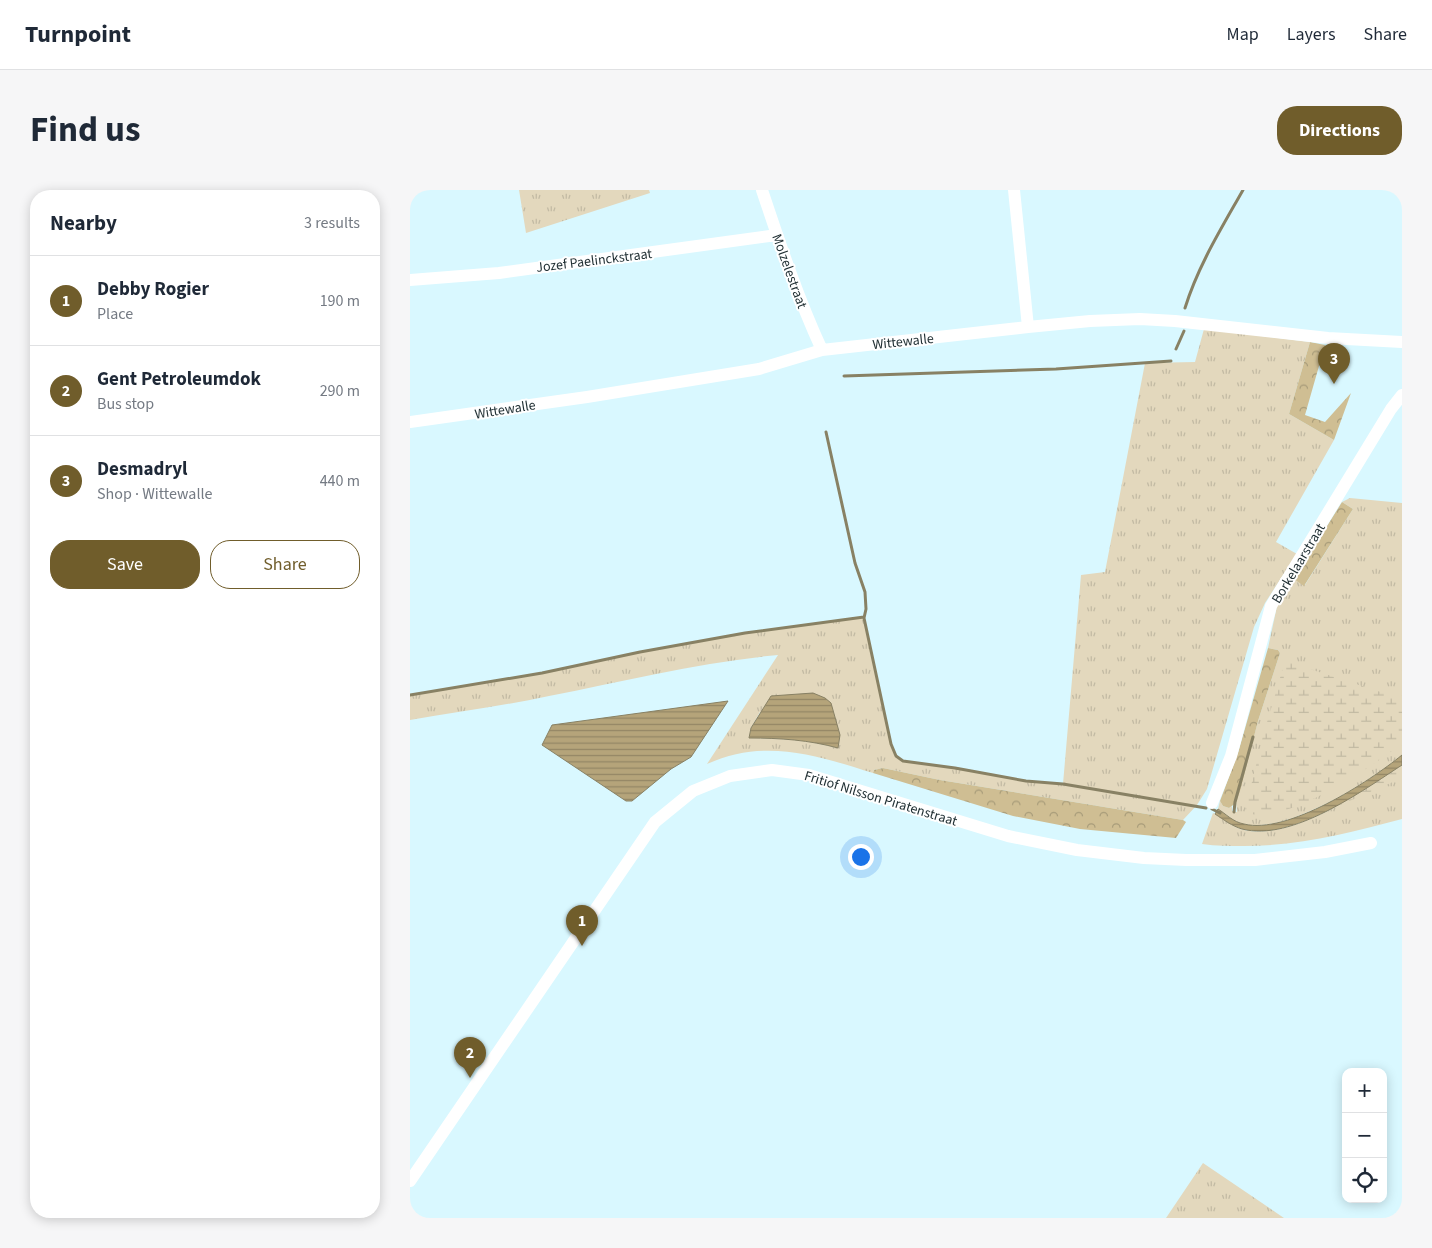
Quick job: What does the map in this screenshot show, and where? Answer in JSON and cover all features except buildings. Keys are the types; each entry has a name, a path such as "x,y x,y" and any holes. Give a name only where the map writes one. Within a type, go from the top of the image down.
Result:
{"street":[{"name":"Molzelestraat","path":"762,190 808,319 822,350"},
{"path":"1014,190 1028,327"},
{"name":"Jozef Paelinckstraat","path":"410,280 509,272 777,235"},
{"name":"Wittewalle","path":"410,422 587,397 759,369 822,350 1028,327 1140,319 1175,321 1328,338 1402,342"},
{"name":"Borkelaarstraat","path":"1212,803 1231,756 1271,606 1391,409 1402,396"},
{"name":"Fritiof Nilsson Piratenstraat","path":"410,1181 655,822 693,791 730,776 772,770 809,775 1008,836 1077,850 1144,858 1255,860 1325,852 1371,843"}],"green space":[{"path":"519,190 649,190 650,193 526,233"},
{"path":"1204,329 1310,342 1289,414 1334,440 1276,542 1297,554 1265,603 1254,627 1207,789 1197,805 1183,820 940,780 883,768 874,770 873,773 831,760 790,752 749,752 728,756 707,764 778,655 720,662 514,703 410,720 410,695 542,673 640,652 745,633 864,617 891,743 896,756 903,761 1026,781 1063,784 1081,575 1105,572 1145,363 1195,362","holes":["760,712 838,748 794,740 749,738 751,728"]},
{"path":"1310,342 1325,345 1305,415 1325,422 1351,393 1334,440 1289,414"},
{"path":"1350,498 1402,503 1402,755 1369,779 1304,814 1262,825 1240,823 1218,809 1220,801 1223,806 1229,808 1232,806 1232,811 1237,812 1236,803 1258,721 1280,653 1278,650 1268,648 1277,606 1294,579 1305,585 1353,509 1342,502"},
{"path":"1342,502 1353,509 1304,586 1294,579"},
{"path":"1268,648 1278,650 1280,653 1258,721 1240,791 1236,803 1229,808 1223,806 1220,801 1238,753"},
{"path":"1285,661 1402,699 1402,743 1371,765 1325,793 1279,812 1259,815 1245,811 1263,736"},
{"path":"1402,765 1402,819 1343,834 1284,844 1218,846 1202,844 1213,813 1235,827 1244,830 1263,831 1284,828 1305,821 1348,800"},
{"path":"1402,765 1402,778 1322,813 1362,791"},
{"path":"883,768 940,780 1186,822 1176,838 1080,829 1013,816 873,773 874,770"},
{"path":"1203,1163 1284,1218 1166,1218"}],"shaded area":[{"path":"813,693 831,703 840,735 838,748 794,740 749,738 751,728 771,696"},
{"path":"728,701 691,757 671,769 632,801 626,801 542,745 552,725"},
{"path":"1402,755 1402,765 1367,788 1326,812 1282,828 1262,831 1242,829 1231,825 1215,814 1218,809 1233,820 1244,824 1262,825 1282,822 1327,804 1349,792"}],"waterway":[{"path":"1185,308 1203,262 1243,190"},
{"path":"1176,349 1184,331"},
{"path":"844,376 1056,369 1171,361"},
{"path":"826,432 855,563 865,592 866,609 864,618 891,744 896,756 903,761 1026,781 1063,784 1206,808"},
{"path":"410,695 542,673 640,652 745,633 864,617"},
{"path":"1234,812 1253,737"},
{"path":"1212,809 1220,813"}],"place":[{"name":"Desmadryl","path":"1334,384"},
{"name":"Debby Rogier","path":"582,946"},
{"name":"Gent Petroleumdok","path":"470,1078"}]}
